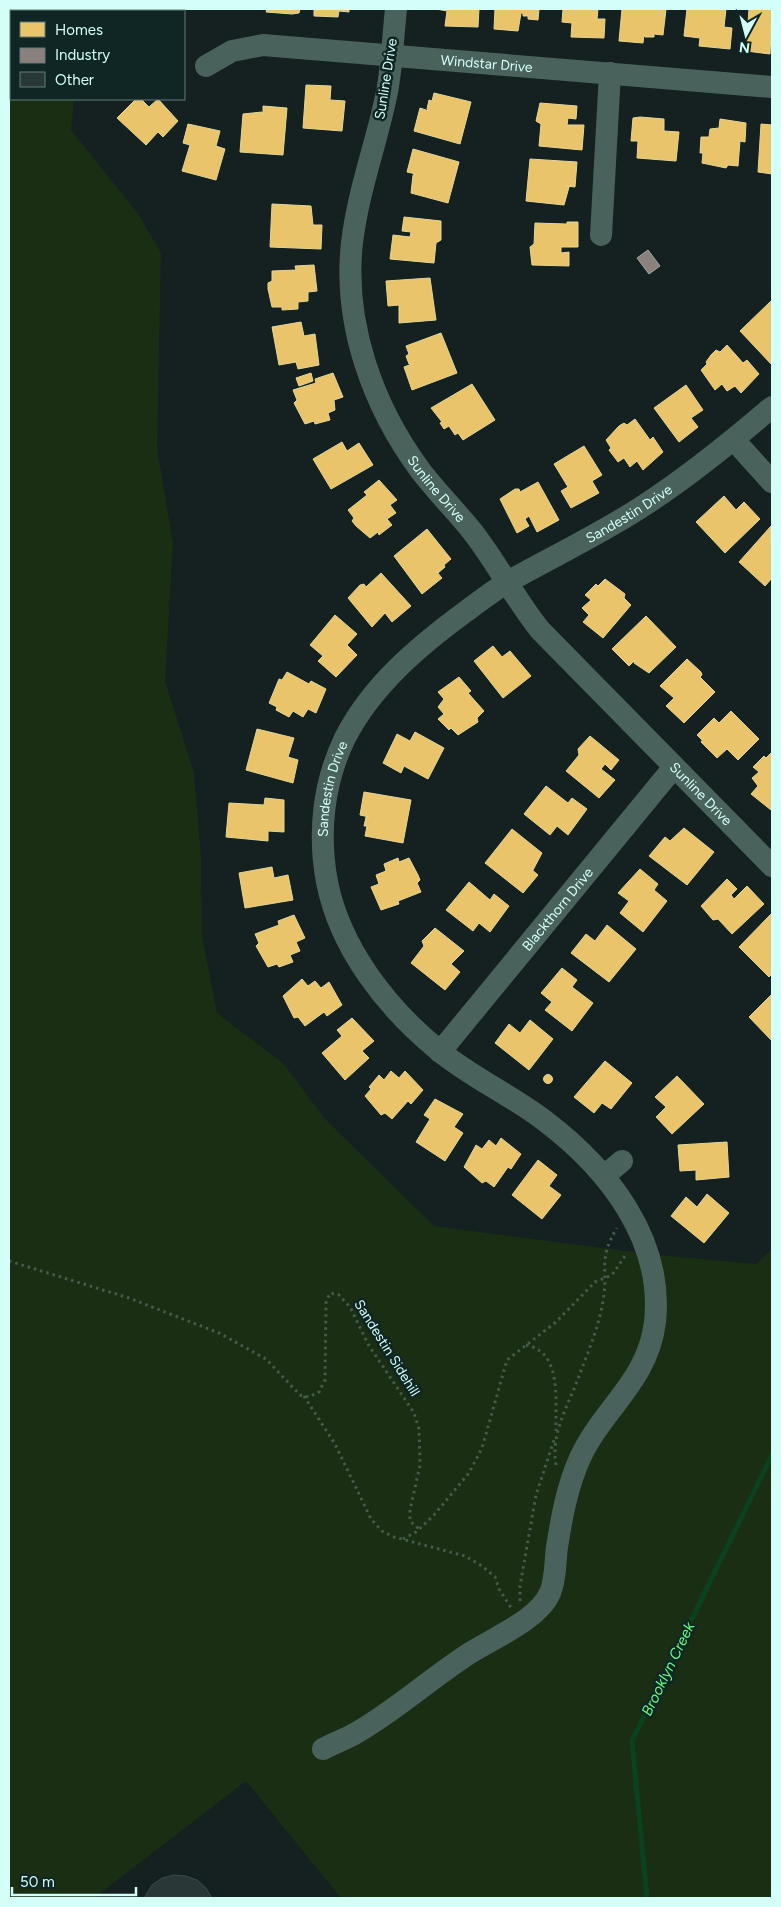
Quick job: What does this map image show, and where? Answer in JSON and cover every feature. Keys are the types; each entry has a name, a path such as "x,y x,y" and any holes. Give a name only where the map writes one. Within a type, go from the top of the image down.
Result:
{"street":[{"name":"Sunline Drive","path":"396,9 387,91 357,212 350,271 354,312 361,349 374,389 404,446 421,472 471,530 496,564 517,602 540,630 772,866"},
{"name":"Windstar Drive","path":"206,66 232,51 263,46 772,87"},
{"path":"601,235 610,73"},
{"name":"Sandestin Drive","path":"324,1749 356,1733 469,1654 538,1610 548,1598 554,1582 563,1508 570,1481 582,1453 641,1370 652,1342 656,1298 645,1245 629,1212 604,1176 575,1146 543,1120 466,1071 440,1052 410,1025 370,978 352,950 338,922 324,864 322,833 325,802 332,771 343,741 375,692 403,662 440,630 506,582 592,537 639,508 734,440 772,407"},
{"path":"734,440 772,482"},
{"name":"Blackthorn Drive","path":"440,1052 674,767"},
{"path":"604,1176 622,1161"}],"path":[{"path":"520,1622 520,1586 536,1495 556,1432 597,1324 604,1299 603,1265 606,1250 610,1238 629,1212"},
{"path":"403,1539 420,1529 434,1515 469,1473 485,1439 507,1360 556,1322 594,1282 612,1276 630,1249 645,1245"},
{"path":"9,1262 129,1298 219,1333 266,1359 304,1396 335,1444 370,1519 382,1531 403,1539 465,1556 482,1566 495,1576 499,1589 520,1622"},
{"name":"Sandestin Sidehill","path":"304,1396 309,1397 319,1392 325,1380 326,1302 330,1293 338,1295 350,1307 368,1344 414,1413 419,1429 420,1465 410,1510 410,1521 420,1529"},
{"path":"526,1346 543,1352 551,1363 556,1432 554,1457 557,1472"}],"green space":[{"path":"9,9 82,9 10,10 10,100 74,100 71,130 139,215 161,253 157,447 173,543 165,681 194,773 201,857 202,936 217,1013 283,1063 326,1120 434,1226 648,1254 756,1264 772,1249 772,1898 341,1898 246,1781 94,1898 9,1898"}],"building: Homes":[{"path":"135,9 172,10 136,10"},
{"path":"267,9 300,9 299,13 292,14 266,12"},
{"path":"314,9 349,9 349,12 339,11 338,17 314,16"},
{"path":"436,9 479,9 478,27 445,26 447,11"},
{"path":"495,9 539,9 538,20 528,19 528,16 523,16 523,13 521,13 518,31 494,29"},
{"path":"563,9 598,9 597,19 605,19 604,38 571,37 572,23 562,22"},
{"path":"622,9 666,9 663,35 654,34 654,37 645,37 644,34 643,43 619,41"},
{"path":"687,9 726,9 724,27 732,28 730,49 699,46 700,38 684,36"},
{"path":"749,9 772,9 770,54 746,51"},
{"path":"306,85 331,86 330,100 345,101 342,131 303,128"},
{"path":"434,93 471,102 460,144 414,131 420,108 429,111 427,109 429,100 432,101"},
{"path":"135,100 142,100 149,107 159,100 178,121 163,137 158,132 146,145 117,118"},
{"path":"540,103 577,106 576,119 568,118 567,125 584,125 582,150 539,146 541,124 536,121"},
{"path":"263,106 287,108 283,155 240,152 243,114 262,112 263,115"},
{"path":"633,118 664,119 664,131 679,132 676,161 637,158 638,141 631,141"},
{"path":"720,119 746,123 745,142 740,141 738,166 728,165 726,168 702,163 703,153 700,153 701,137 709,137 710,129 719,128"},
{"path":"188,124 220,131 216,146 225,149 216,180 182,171 190,145 183,143"},
{"path":"761,124 772,125 772,174 758,172"},
{"path":"413,149 459,162 448,203 411,193 413,175 416,174 407,172"},
{"path":"530,159 577,162 575,187 566,186 569,187 564,205 526,201"},
{"path":"272,204 311,206 313,225 322,225 321,249 270,247"},
{"path":"404,217 441,221 441,240 436,243 434,263 390,259 393,235 410,237 411,232 402,231"},
{"path":"567,222 578,222 578,247 561,247 561,253 569,252 569,266 532,265 530,247 534,244 535,223 567,224"},
{"path":"314,265 317,291 308,292 308,301 298,302 298,309 282,310 282,307 272,307 268,283 272,281 272,271 296,270 295,266"},
{"path":"430,278 436,320 399,323 399,305 388,306 386,281"},
{"path":"771,301 772,303 772,365 740,331"},
{"path":"301,322 304,336 315,334 319,365 298,369 296,362 279,365 272,327"},
{"path":"441,333 457,373 412,390 404,367 412,364 409,364 406,356 409,354 406,346"},
{"path":"727,345 743,363 747,360 759,374 741,393 735,386 727,391 722,384 715,390 701,370 716,350 720,352"},
{"path":"311,373 313,381 299,386 296,378"},
{"path":"333,373 343,397 334,400 335,410 328,413 330,420 315,424 314,421 305,424 294,403 297,400 293,390 316,383 315,379"},
{"path":"472,384 495,420 463,440 458,433 455,435 449,426 444,429 440,423 442,422 431,408"},
{"path":"686,385 703,410 691,418 698,427 679,442 654,408"},
{"path":"635,419 650,440 653,437 663,452 643,470 637,461 630,467 624,458 618,462 609,450 611,448 606,440 619,426 624,423 627,425"},
{"path":"342,442 347,451 359,443 373,465 331,489 313,459"},
{"path":"584,446 602,475 592,481 599,493 571,508 561,491 568,487 554,464"},
{"path":"379,480 397,500 390,505 396,513 387,519 392,525 379,535 378,532 370,538 352,521 354,518 348,510 367,495 364,492"},
{"path":"538,482 559,520 537,532 529,516 525,519 529,526 517,533 500,499 515,489 519,489 520,492"},
{"path":"724,496 736,510 744,502 760,519 725,553 696,522"},
{"path":"771,526 772,578 765,586 739,562"},
{"path":"427,529 451,559 438,573 436,571 442,578 422,594 394,556"},
{"path":"381,573 411,606 392,622 385,613 372,627 348,598 360,585 364,584 366,587"},
{"path":"605,579 625,594 624,598 631,605 603,638 583,622 589,615 582,608 591,600 585,595 596,584 598,586"},
{"path":"335,615 357,634 347,645 357,655 336,677 318,661 323,656 310,645"},
{"path":"646,616 676,647 649,673 634,663 635,660 629,666 612,649"},
{"path":"493,646 502,657 510,651 531,676 503,698 474,661"},
{"path":"687,659 701,672 702,675 700,677 715,692 684,723 666,706 674,698 660,686"},
{"path":"287,672 309,684 311,681 326,689 316,713 308,709 303,717 293,711 289,717 276,710 277,707 269,703 279,679 282,680"},
{"path":"459,677 471,691 468,693 484,711 477,718 478,722 458,735 451,728 449,730 438,719 444,714 438,707 444,699 438,692"},
{"path":"731,711 759,739 738,760 727,749 717,758 701,742 704,738 702,740 697,735 714,718 719,723"},
{"path":"257,729 294,738 288,757 298,760 293,783 246,770"},
{"path":"415,732 444,748 428,779 404,766 401,773 383,763 397,734 410,741"},
{"path":"590,736 619,760 611,770 605,764 601,769 615,780 599,798 566,771 579,755 578,749"},
{"path":"772,752 771,810 751,794 758,786 752,778 759,772 753,767 764,756 766,758"},
{"path":"546,786 568,803 572,798 587,809 568,835 557,826 550,835 524,814"},
{"path":"364,792 411,800 403,843 365,836 367,826 364,826 366,817 369,817 360,815"},
{"path":"265,798 284,800 284,832 268,831 268,841 226,837 229,803 264,805"},
{"path":"684,828 714,852 687,885 649,856 665,837 670,841"},
{"path":"512,829 542,853 533,870 530,868 538,875 523,893 485,863"},
{"path":"398,858 399,862 409,858 420,880 417,883 421,892 398,901 399,904 381,910 371,887 379,884 376,875 386,871 384,864"},
{"path":"272,867 274,878 288,875 293,900 245,908 239,873"},
{"path":"640,869 658,884 654,890 667,901 643,932 620,913 629,901 618,893"},
{"path":"727,879 737,889 731,895 734,899 747,886 764,904 732,934 718,919 713,920 701,906"},
{"path":"469,882 490,900 494,894 509,906 490,932 479,923 473,931 446,910"},
{"path":"772,913 772,974 769,977 739,947"},
{"path":"294,915 305,938 296,942 300,951 290,955 293,962 279,967 277,964 268,967 256,946 259,943 255,934 279,925 278,921"},
{"path":"607,925 636,949 609,982 571,953 586,934 595,941"},
{"path":"435,928 464,951 451,964 460,972 445,990 411,963 424,946 422,941"},
{"path":"562,968 577,980 572,987 593,1003 572,1031 545,1010 552,1002 541,993"},
{"path":"302,979 308,986 315,981 321,988 329,982 342,1005 327,1016 324,1012 305,1026 298,1017 294,1018 283,996"},
{"path":"772,994 772,1041 749,1017"},
{"path":"352,1018 374,1041 362,1051 369,1058 345,1080 322,1053 342,1036 337,1030"},
{"path":"530,1020 553,1039 529,1070 495,1043 509,1024 520,1033"},
{"path":"605,1061 632,1083 611,1109 602,1103 594,1113 574,1097"},
{"path":"391,1071 399,1078 405,1071 423,1090 411,1104 408,1101 392,1119 385,1113 381,1115 365,1096 371,1089 369,1087 379,1075 384,1080"},
{"path":"548,1074 553,1079 548,1084 543,1079"},
{"path":"677,1076 704,1104 672,1134 656,1117 666,1107 655,1097"},
{"path":"435,1099 463,1114 454,1127 463,1133 445,1161 416,1142 430,1119 424,1115"},
{"path":"501,1138 521,1154 511,1169 508,1167 494,1187 486,1181 482,1183 464,1167 476,1145 482,1149 489,1140 496,1146"},
{"path":"727,1142 729,1177 696,1180 696,1170 680,1171 678,1145"},
{"path":"538,1160 557,1175 549,1186 561,1195 542,1219 512,1195"},
{"path":"707,1194 729,1213 704,1243 671,1216 686,1197 697,1207"}],"building: Industry":[{"path":"648,250 660,266 649,274 637,258"}],"building: Other":[{"path":"174,1875 186,1876 197,1880 206,1888 212,1898 144,1898 152,1885 162,1878"}],"waterway":[{"name":"Brooklyn Creek","path":"647,1898 632,1741 772,1455"}]}
